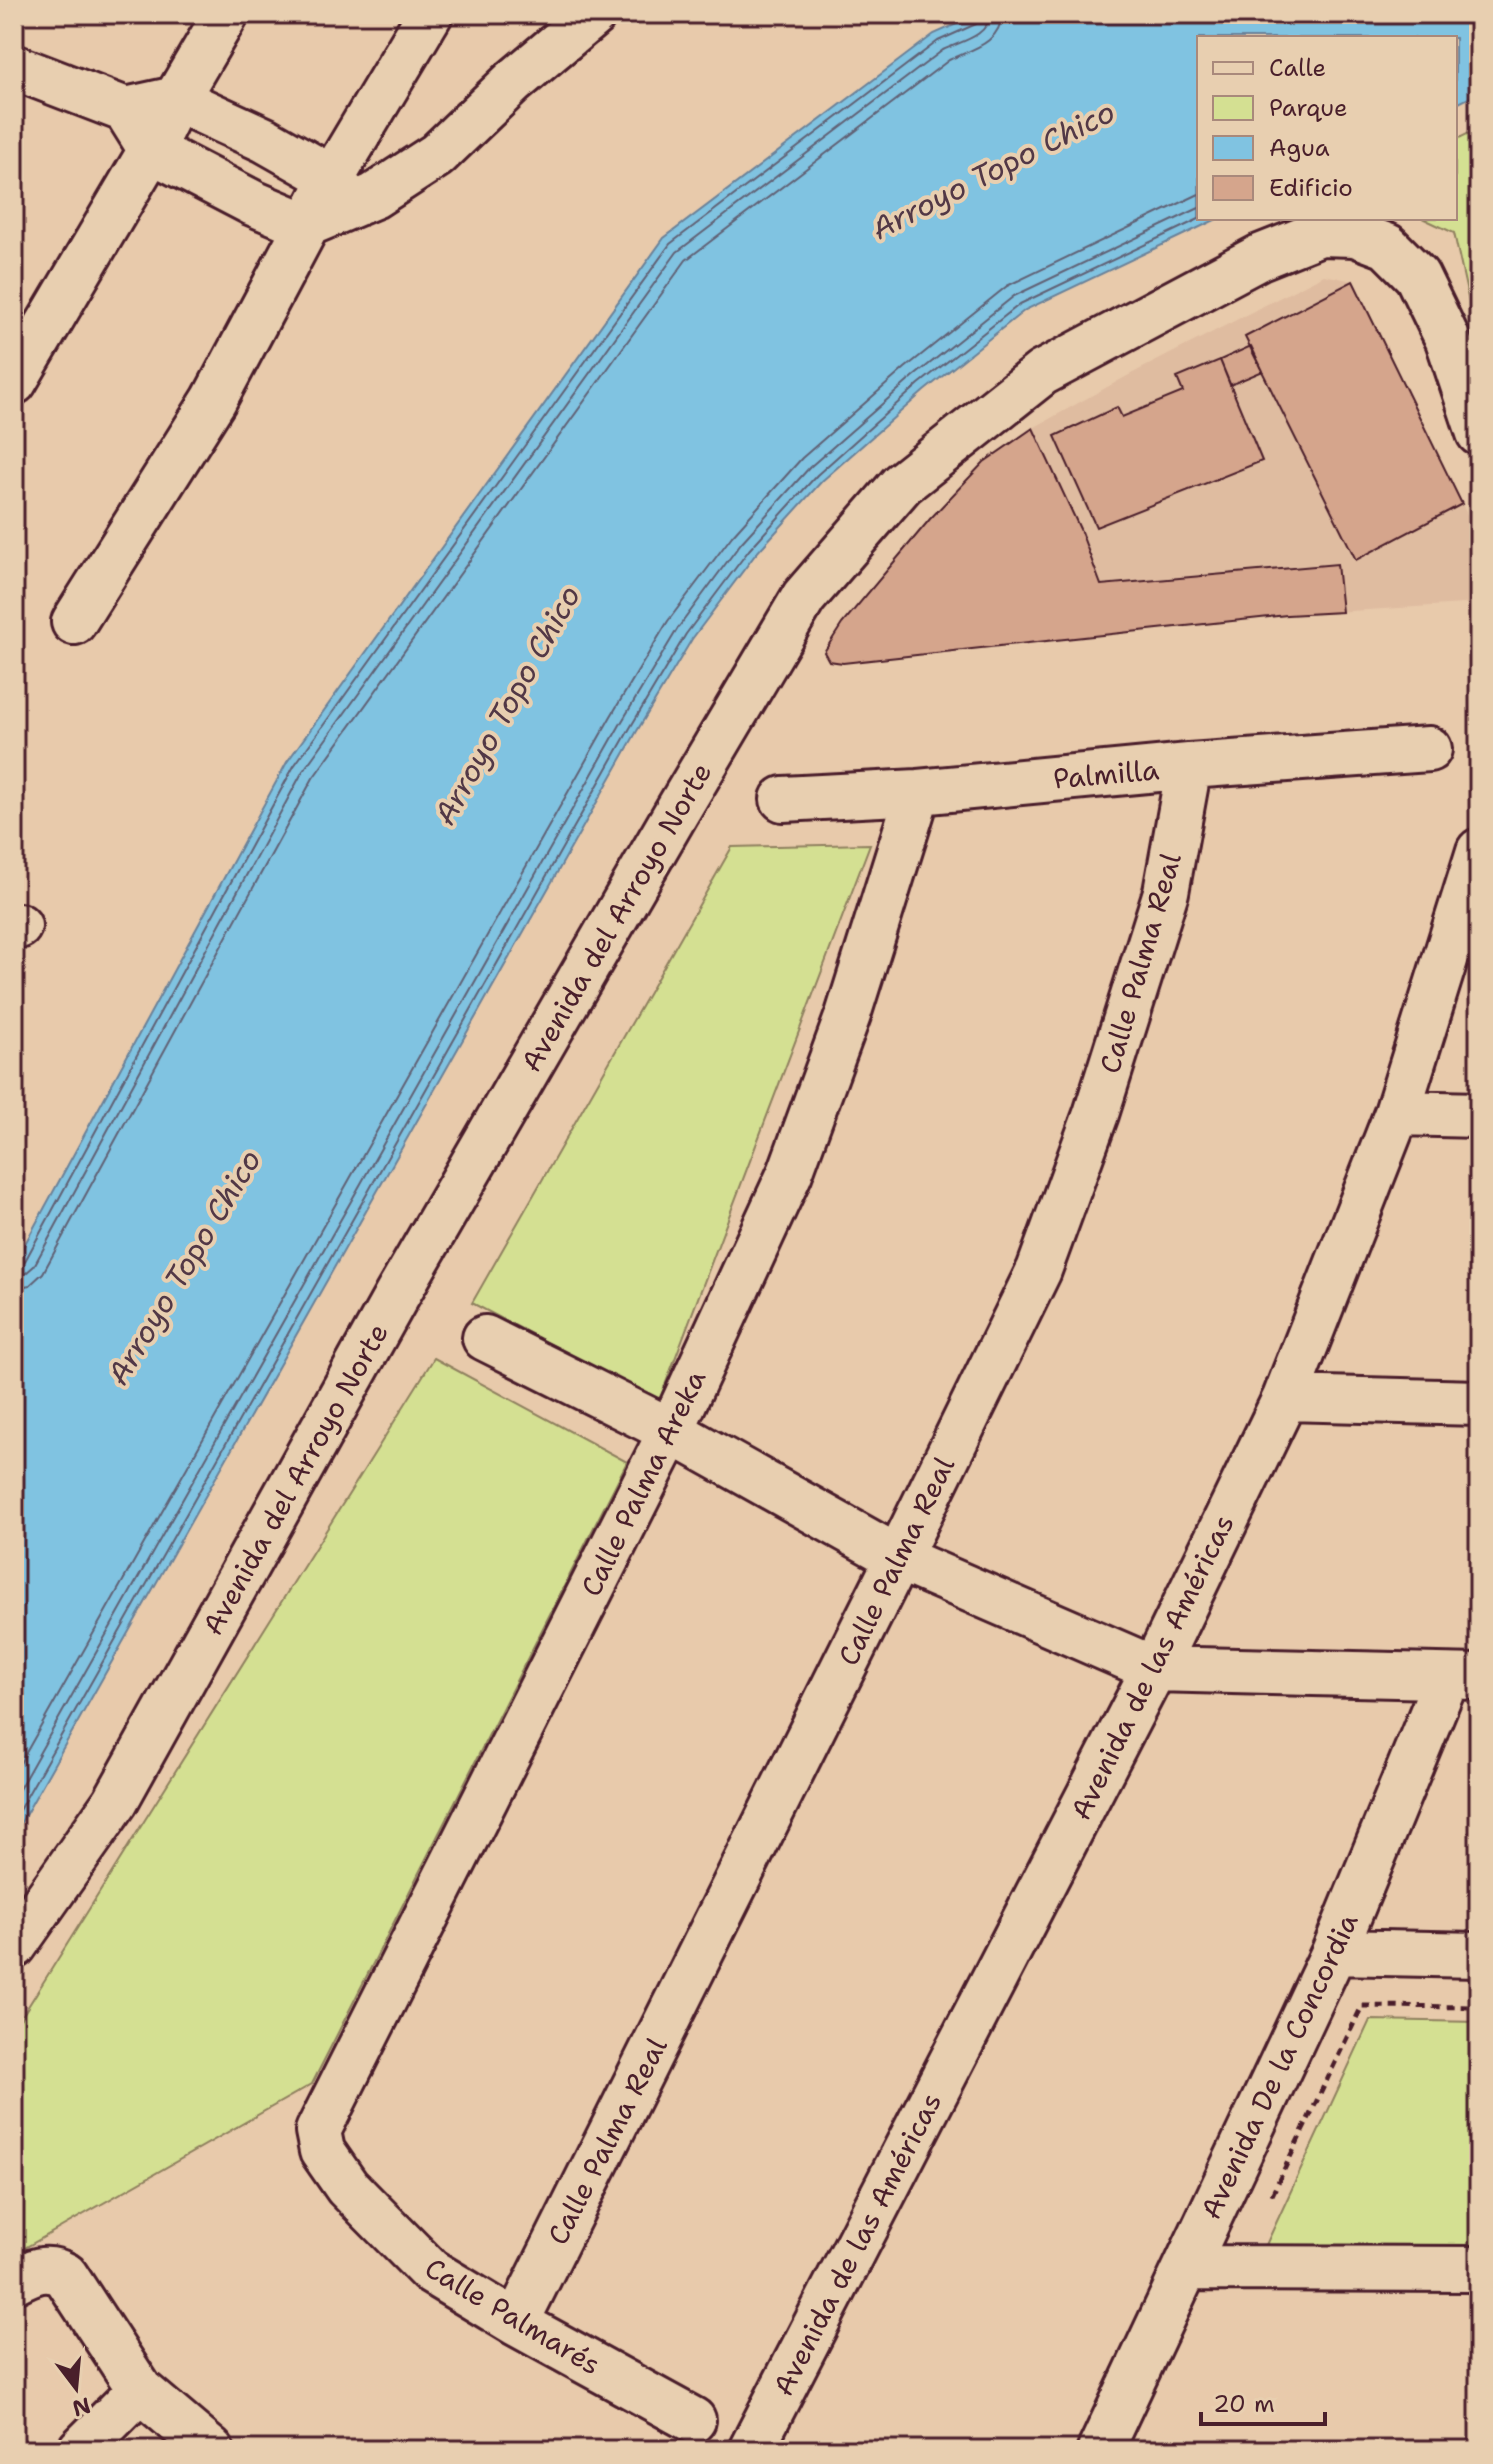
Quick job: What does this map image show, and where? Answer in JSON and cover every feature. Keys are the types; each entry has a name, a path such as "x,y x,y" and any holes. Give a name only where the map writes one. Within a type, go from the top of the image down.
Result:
{"street":[{"path":"14,382 151,150 176,99 226,14"},
{"path":"74,622 214,400 305,225 342,192 430,14"},
{"path":"14,67 126,110 176,99 265,140 342,192 388,188 437,155 513,82 594,14"},
{"path":"126,110 151,150 253,203 305,225"},
{"name":"Avenida del Arroyo Norte","path":"14,1946 115,1802 397,1295 804,597 902,484 1042,373 1260,257 1320,233 1355,234 1387,246 1417,276 1464,340"},
{"path":"1464,340 1479,433"},
{"name":"Palmilla","path":"783,799 918,792 1189,766 1429,749"},
{"name":"Calle Palma Real","path":"516,2323 1039,1270 1096,1114 1166,892 1189,766"},
{"name":"Calle Palma Areka","path":"322,2151 318,2131 322,2120 671,1431 790,1173 848,1015 918,792"},
{"name":"Avenida de las Américas","path":"751,2450 1154,1669 1285,1398 1397,1113 1478,855"},
{"path":"1397,1113 1479,1115"},
{"path":"485,1338 671,1431 898,1558 1154,1669 1463,1677"},
{"path":"1285,1398 1479,1403"},
{"name":"Avenida De la Concordia","path":"1100,2450 1463,1677"},
{"path":"1334,1952 1479,1955"},
{"name":"Calle Palmarés","path":"322,2151 347,2187 430,2271 516,2323 693,2420"},
{"path":"1186,2268 1479,2269"},
{"path":"14,2281 36,2270 57,2270 65,2275 140,2390 211,2450"},
{"path":"80,2450 140,2390"}],"path":[{"path":"1267,2205 1362,2006 1479,2007"}],"shaded area":[{"path":"1324,275 1353,281 1479,539 1479,603 1287,615 843,663 829,661 824,652 842,624 930,519 984,462 1033,428 1129,375"}],"green space":[{"path":"1479,128 1479,311 1471,311 1454,233 1426,220 1457,220 1457,139"},
{"path":"870,844 659,1401 472,1303 732,847"},
{"path":"434,1358 627,1462 312,2084 14,2254 14,2029"},
{"path":"1370,2020 1479,2022 1479,2245 1265,2247"}],"water":[{"name":"Arroyo Topo Chico","path":"979,14 1479,14 1479,93 1457,104 1457,36 1197,36 1197,220 1215,220 1025,310 924,391 822,481 755,555 692,639 637,731 14,1835 14,1264 287,762 664,238 934,34"}],"building":[{"path":"1353,281 1462,504 1356,560 1245,337"},
{"path":"1251,346 1263,371 1230,385 1220,360"},
{"path":"1220,360 1262,461 1096,527 1055,436 1117,407 1122,417 1183,392 1177,378"},
{"path":"1033,428 1080,529 1101,585 1337,564 1342,612 1287,615 843,663 829,661 824,652 842,624 930,519 984,462"}]}
